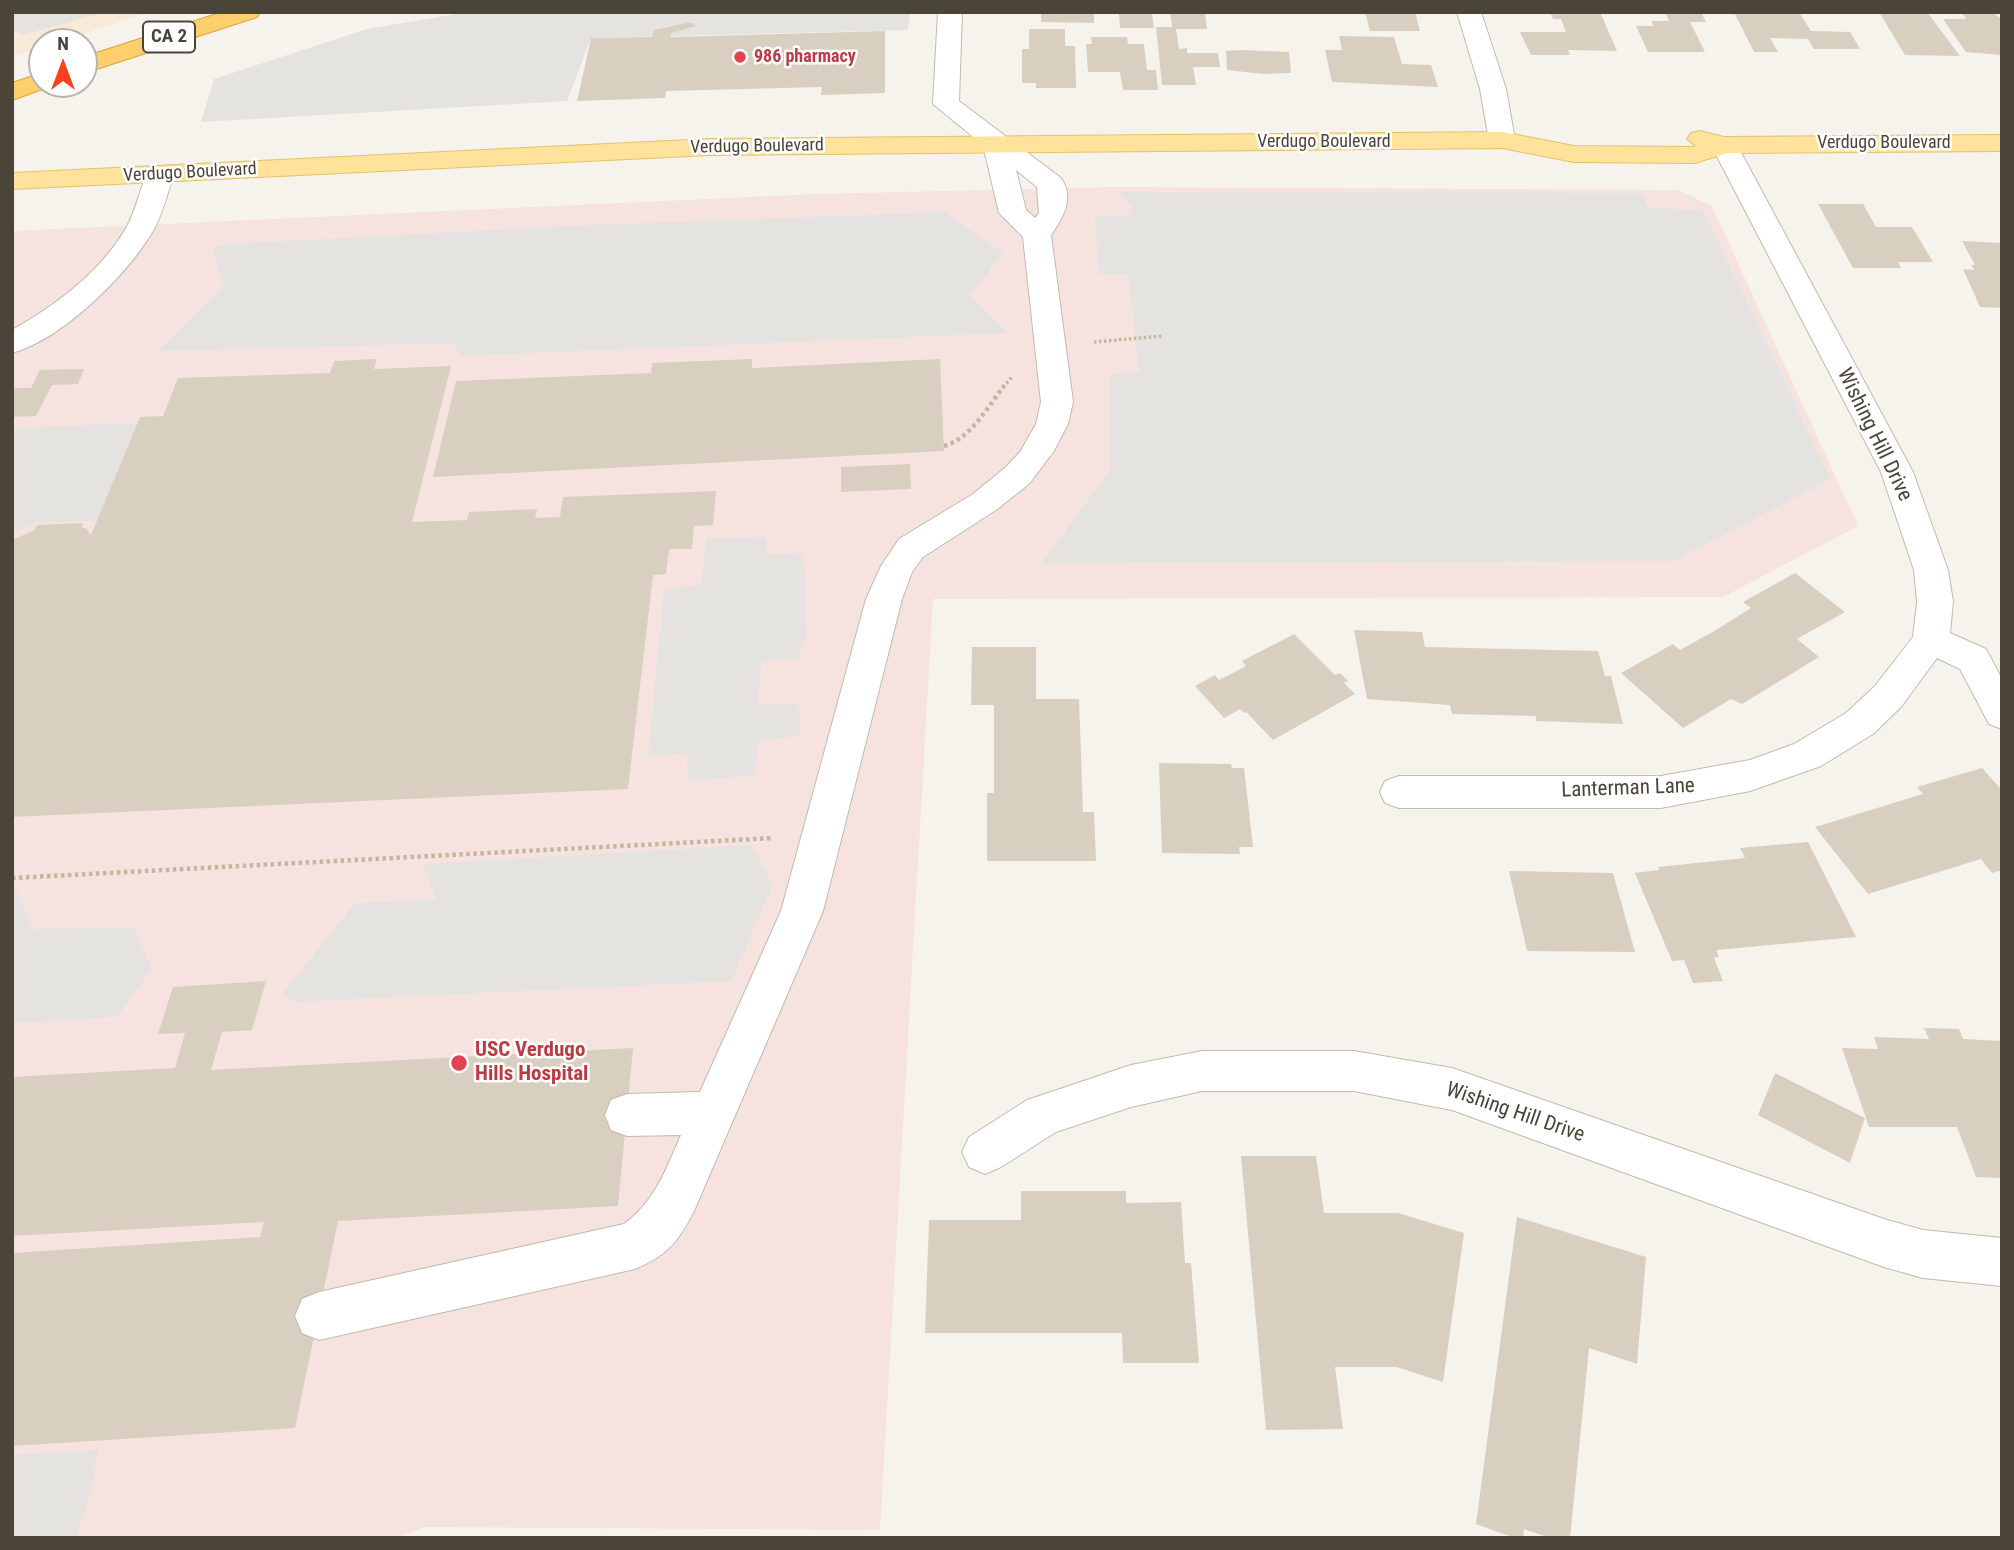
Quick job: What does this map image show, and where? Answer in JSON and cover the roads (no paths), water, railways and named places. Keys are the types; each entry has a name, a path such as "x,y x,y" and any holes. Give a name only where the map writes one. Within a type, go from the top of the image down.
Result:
{"highway":[{"name":"CA 2","path":"98,60 248,12"}],"main road":[{"name":"Verdugo Boulevard","path":"1502,140 1539,129 1607,129"},
{"name":"Verdugo Boulevard","path":"1661,129 1724,145 2002,143"},
{"name":"Verdugo Boulevard","path":"12,181 710,147 1502,140 1574,154 1695,155 1724,145"}],"street":[{"path":"950,12 946,104 1051,184 1052,213 1037,235"},
{"path":"1469,12 1493,89 1502,140"},
{"path":"319,1316 635,1245 661,1225 678,1195 802,911 884,599 894,572 912,547 1000,493 1039,450 1053,426 1057,402 1037,235 1013,213 996,144"},
{"name":"Wishing Hill Drive","path":"1724,145 1897,472 1931,569 1936,602 1931,640"},
{"path":"12,343 78,300 115,264 140,228 160,174"},
{"path":"1931,640 1973,659 2002,714"},
{"name":"Lanterman Lane","path":"1399,792 1661,792 1695,788 1757,772 1826,744 1858,725 1882,703 1931,640"},
{"name":"Wishing Hill Drive","path":"985,1152 1043,1115 1143,1083 1202,1071 1354,1071 1452,1089 1884,1243 1923,1254 2002,1262"},
{"path":"627,1115 713,1113"}],"place":[{"name":"986 pharmacy","path":"740,57"},
{"name":"USC Verdugo Hills Hospital","path":"459,1063"}]}
